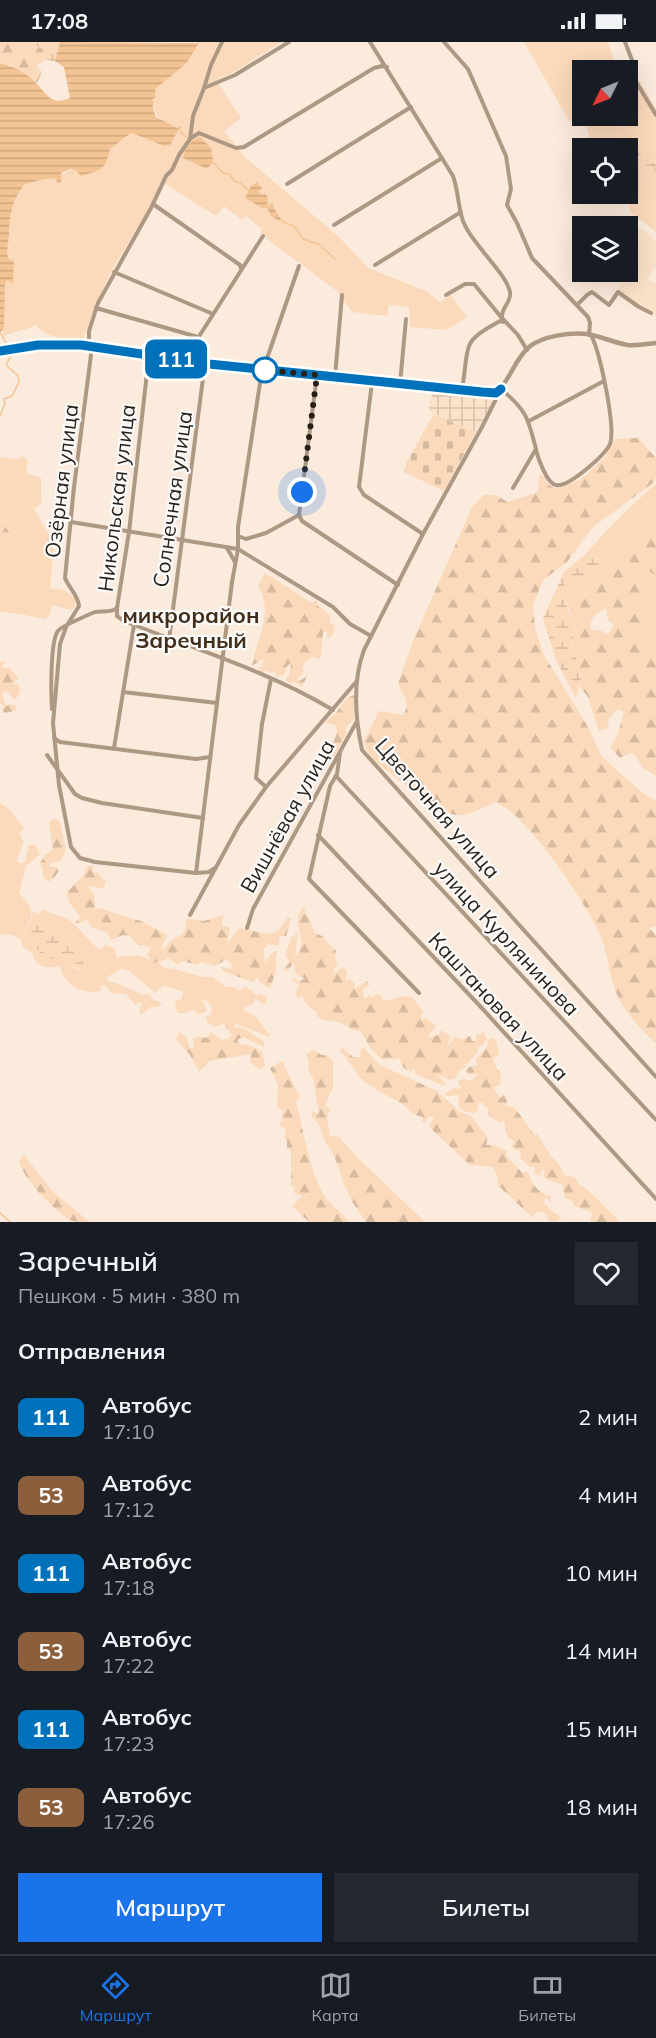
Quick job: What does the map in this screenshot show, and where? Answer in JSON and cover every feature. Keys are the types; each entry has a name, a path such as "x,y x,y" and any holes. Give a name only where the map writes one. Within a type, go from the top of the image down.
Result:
{"street":[{"path":"190,139 193,116 222,42"},
{"path":"204,88 236,75 289,42"},
{"path":"370,42 442,158 457,187 462,218 478,246 509,289 510,299 504,308 502,318"},
{"path":"0,351 45,345 90,346 205,363 372,382 496,393 501,389 513,398 529,421 538,461 550,482 556,485 579,474 604,454 611,436 599,352 590,335 590,323 577,304 532,258 507,204 511,189 506,156 468,69 444,42"},
{"path":"625,42 634,65 635,80 656,115"},
{"path":"190,139 200,133 236,148 244,147 374,68 387,67"},
{"path":"286,184 411,107"},
{"name":"Озёрная улица","path":"190,139 166,176 153,204 114,272 96,308 88,331 90,346 65,578 79,603 60,644 54,738 57,772 71,847 80,858 196,873"},
{"path":"334,225 442,158"},
{"path":"153,204 240,265 241,269"},
{"path":"375,265 461,212"},
{"path":"183,360 263,236"},
{"path":"215,868 209,872 196,873 238,536 262,370 299,266"},
{"path":"114,272 213,314"},
{"path":"446,296 465,284 474,284 505,323 518,335 527,350"},
{"path":"577,304 592,292 609,305 618,292 651,313"},
{"path":"335,377 342,296"},
{"path":"96,308 198,338"},
{"path":"400,384 406,319"},
{"path":"461,390 469,346 474,339 500,321 505,323"},
{"name":"Цветочная улица","path":"655,345 628,345 590,335 561,335 531,345 520,356 423,534 371,636 357,669 356,681 362,750 656,1077"},
{"name":"Никольская улица","path":"117,608 129,532 149,355"},
{"name":"Солнечная улица","path":"169,640 205,363"},
{"path":"317,375 299,515 302,521 398,585"},
{"path":"529,421 604,381"},
{"path":"372,382 359,487 364,495 423,534"},
{"path":"513,488 536,449"},
{"path":"238,536 246,539 266,532 299,515"},
{"path":"70,522 238,549 333,607 350,624 371,636"},
{"path":"226,547 235,563"},
{"path":"68,623 94,613 110,612 117,608"},
{"path":"117,608 116,614 119,618 307,694 333,710"},
{"path":"114,748 134,625"},
{"path":"266,787 256,778 262,724 271,679"},
{"path":"190,915 238,825 266,787 356,681"},
{"path":"122,692 217,703"},
{"name":"Вишнёвая улица","path":"247,928 253,909 358,720"},
{"path":"54,738 60,742 196,759 210,757"},
{"path":"340,753 336,776 330,786 309,879 419,993"},
{"path":"46,755 75,794 82,798 203,818"},
{"name":"улица Курлянинова","path":"336,776 656,1120"},
{"name":"Каштановая улица","path":"318,835 479,1005 656,1199"}],"shaded area":[{"path":"60,42 199,43 186,64 155,89 156,97 153,99 153,108 156,117 179,129 170,145 164,146 132,133 110,149 107,161 98,170 81,176 76,170 70,169 61,173 61,182 58,183 56,179 44,179 25,184 12,208 7,251 8,258 14,261 13,283 8,280 5,283 4,329 0,332 0,63 26,75 53,99 58,101 70,98 64,67 55,61"},
{"path":"200,137 211,148 213,161 207,169 183,158 188,145"},
{"path":"257,182 262,188 258,191 268,197 267,206 273,203 281,219 279,221 271,216 267,208 262,208 245,198 251,186"},
{"path":"638,226 656,242 656,266 647,279 656,284 656,315 653,316 637,309 616,293 621,282 638,282"},
{"path":"434,391 492,395 494,399 476,432 430,412 429,402"}],"green space":[{"path":"0,42 37,42 35,43 43,50 46,60 37,65 42,72 37,83 10,65 0,63"},
{"path":"60,42 55,61 46,60 43,50 34,44"},
{"path":"198,42 282,42 232,73 216,80 241,118 224,131 246,158 338,236 368,268 426,291 440,302 451,295 467,317 447,330 410,327 409,307 389,305 387,316 352,312 337,291 267,239 260,233 262,229 246,216 242,220 224,206 216,216 165,184 156,203 153,202 112,270 82,342 51,335 35,325 3,337 5,283 8,280 13,283 14,261 8,258 7,251 10,220 21,190 25,184 56,179 72,169 108,160 110,149 132,133 164,146 170,145 178,128 167,124 157,114 153,105 153,99 156,97 155,89 186,64 192,51 198,47"},
{"path":"524,42 608,42 614,60 572,60 572,121 568,119"},
{"path":"638,81 640,81 656,109 656,232 630,212 628,204 638,204 638,138 589,138 586,126 638,126"},
{"path":"625,130 627,138 616,138"},
{"path":"638,151 644,160 656,164 656,173 643,173 638,170"},
{"path":"434,414 476,432 444,491 404,472 407,461"},
{"path":"638,438 656,458 656,478 653,483 593,527 566,563 543,580 533,605 535,628 544,655 588,727 602,757 644,794 656,801 656,926 649,928 656,935 656,1043 635,1022 618,997 602,939 571,884 523,823 508,809 495,802 467,814 449,813 415,792 382,767 369,754 364,741 379,711 403,715 405,711 405,699 398,683 413,641 472,507 484,495 495,495 508,502 538,492 539,475 544,475 548,484 556,489 580,480 605,457 615,439"},
{"path":"23,456 28,461 26,473 41,478 41,503 34,509 54,543 50,589 65,590 76,600 75,607 71,610 52,605 50,614 45,619 0,612 0,539 5,541 10,531 5,525 6,513 0,501 0,457 17,459"},
{"path":"656,484 656,532 614,562 613,567 569,609 562,592 565,584 578,585 599,562 585,555 637,500"},
{"path":"0,501 6,512 5,525 12,537 5,541 0,539"},
{"path":"656,532 656,576 645,568 643,576 652,587 641,598 642,609 650,622 645,636 656,652 656,776 643,768 635,755 630,753 620,758 610,747 618,734 624,712 618,709 609,718 608,728 599,731 588,697 580,687 582,676 572,645 575,629 569,609 613,567 613,562","holes":["606,608 608,620 614,625 608,635 602,631 590,629 592,619"]},
{"path":"585,555 599,562 594,578 578,585 565,584 562,592 575,629 572,645 582,676 576,698 556,660 543,618 564,572"},
{"path":"646,567 656,576 656,652 645,636 650,622 642,609 641,597 652,587 643,575"},
{"path":"265,573 312,603 315,600 318,601 317,605 330,615 330,623 335,626 332,636 327,639 327,631 323,633 319,659 313,657 305,662 302,668 304,671 297,680 307,676 302,687 294,682 288,683 286,680 289,677 291,663 285,668 283,676 278,677 275,671 259,672 261,670 257,668 262,667 264,658 252,666 265,617 263,597 258,585"},
{"path":"0,662 6,663 2,665 4,668 9,668 19,678 12,684 19,685 20,692 16,699 12,699 9,692 2,695 6,706 11,704 16,706 15,711 4,713 2,710 4,707 0,703"},
{"path":"354,695 354,719 346,727 346,734 333,759 329,760 327,753 337,731 335,725 325,723 347,698"},
{"path":"0,803 24,828 19,834 24,842 16,861 21,864 25,861 29,845 35,845 40,854 26,866 19,893 29,905 32,914 23,935 40,953 58,958 86,972 76,946 62,937 39,914 42,909 71,921 100,950 105,945 114,948 117,958 141,957 153,963 157,962 165,968 212,977 226,987 233,987 240,991 245,987 255,995 261,994 267,997 266,1003 262,1004 256,999 243,1010 257,1018 270,1034 269,1037 235,1023 235,1028 223,1024 214,1027 207,1022 206,1017 210,1015 212,1009 208,1001 202,1000 207,1011 197,1015 197,1011 192,1010 178,1013 175,1006 176,1001 182,998 183,992 164,985 155,993 129,971 121,969 106,978 108,981 143,995 148,993 154,1000 162,1003 158,1007 150,1007 141,1015 139,1012 142,1004 139,1002 135,1005 126,994 111,993 107,987 101,985 101,991 81,990 65,978 60,966 42,966 32,953 23,947 21,940 10,934 0,935"},
{"path":"55,818 60,822 66,850 61,861 51,863 49,867 57,867 59,871 48,882 43,877 40,863 45,855 53,850 49,822"},
{"path":"87,866 93,866 93,872 98,873 106,882 103,889 87,885 94,894 95,910 99,908 141,921 167,935 161,949 185,931 187,918 204,921 223,915 222,925 230,928 227,944 239,928 267,934 278,931 288,917 291,919 286,936 280,936 278,946 269,944 263,950 265,963 276,951 276,971 270,989 260,983 258,977 253,982 225,972 220,967 231,969 232,965 227,959 215,966 183,961 178,965 168,957 163,961 153,963 147,955 151,948 136,944 130,936 123,935 111,940 107,932 92,928 87,919 75,923 80,917 69,902 66,893 83,876"},
{"path":"304,907 306,908 304,913 308,916 315,933 322,936 336,951 335,960 338,965 333,970 336,973 339,969 344,968 347,971 346,981 350,979 355,984 354,989 367,981 369,983 369,986 363,988 364,999 370,995 372,998 376,994 382,996 383,1001 405,996 413,998 423,1012 420,1021 426,1018 436,1026 428,1037 438,1035 441,1030 451,1037 446,1049 454,1037 463,1039 470,1036 472,1041 476,1041 476,1035 484,1032 487,1039 482,1046 477,1048 478,1051 468,1063 464,1064 466,1067 459,1071 456,1078 450,1080 437,1074 446,1085 442,1085 418,1075 415,1073 415,1068 411,1071 406,1069 399,1058 384,1060 373,1051 360,1031 319,1018 316,1011 307,1005 302,996 298,998 295,995 299,985 291,979 294,977 299,982 305,978 300,977 295,971 294,963 287,971 283,970 290,962 285,955 292,936 293,939 296,932 298,934 295,957 299,951 301,938 298,919"},
{"path":"32,911 42,916 62,937 76,946 87,972 60,961 58,958 50,959 40,953 23,935 32,919"},
{"path":"227,1025 246,1029 264,1042 264,1047 243,1037 237,1040 240,1044 262,1051 265,1066 260,1070 250,1062 251,1054 209,1061 199,1072 190,1055 176,1039 179,1032 187,1038 190,1049 194,1046 193,1039 198,1036 207,1038 211,1032 222,1040 228,1039 232,1035 225,1027"},
{"path":"491,1038 496,1040 499,1056 494,1057 493,1061 501,1075 500,1085 493,1088 501,1098 504,1094 508,1101 504,1105 515,1108 533,1133 537,1134 564,1175 574,1177 620,1222 592,1222 591,1212 574,1206 573,1201 565,1198 562,1184 543,1177 545,1172 543,1169 539,1175 534,1174 534,1166 530,1167 520,1158 519,1149 515,1150 512,1146 514,1142 508,1139 504,1121 500,1123 491,1117 488,1114 488,1108 483,1103 478,1102 478,1110 474,1113 464,1111 459,1107 457,1095 446,1096 444,1094 456,1087 458,1090 461,1087 458,1084 459,1080 471,1081 478,1073 469,1075 466,1071 469,1067 477,1065 476,1059 487,1047"},
{"path":"342,1047 353,1057 361,1058 360,1052 363,1047 380,1065 437,1091 460,1112 471,1116 488,1138 486,1145 494,1145 507,1151 506,1156 522,1172 528,1172 536,1188 551,1196 551,1202 546,1198 543,1201 549,1209 561,1217 557,1222 549,1221 545,1213 537,1212 532,1217 498,1186 497,1175 493,1167 470,1165 429,1127 434,1117 429,1116 426,1122 422,1122 423,1117 364,1081 340,1051"},
{"path":"313,1050 327,1055 333,1061 333,1087 325,1105 330,1109 327,1117 330,1136 339,1137 425,1222 366,1222 353,1203 335,1158 318,1123 312,1117 312,1111 319,1114 306,1054"},
{"path":"282,1061 300,1097 296,1102 318,1183 326,1199 349,1222 309,1222 292,1206 302,1196 294,1193 295,1187 291,1185 291,1151 287,1148 287,1141 284,1137 286,1129 280,1126 283,1111 277,1107 278,1085 270,1068"},
{"path":"24,1155 53,1192 90,1222 72,1221 49,1203 33,1186 22,1168 19,1161"}],"waterway":[{"path":"178,128 180,127 181,133 192,141"},
{"path":"211,163 214,163 223,173 230,174 234,181 248,190"},
{"path":"653,166 656,171"},
{"path":"280,220 295,227 303,239 320,245 335,259"},
{"path":"0,332 8,346"},
{"path":"0,416 5,403 4,399 12,396 19,382 18,376 6,365 10,357"},
{"path":"0,1213 10,1222"}],"bus line":[{"name":"111","path":"0,351 38,345 81,345 209,364 372,382 496,393 501,389"}],"district":[{"name":"микрорайон Заречный","path":"191,628"}],"route":[{"path":"265,370 263,370 317,375 302,492"}]}
